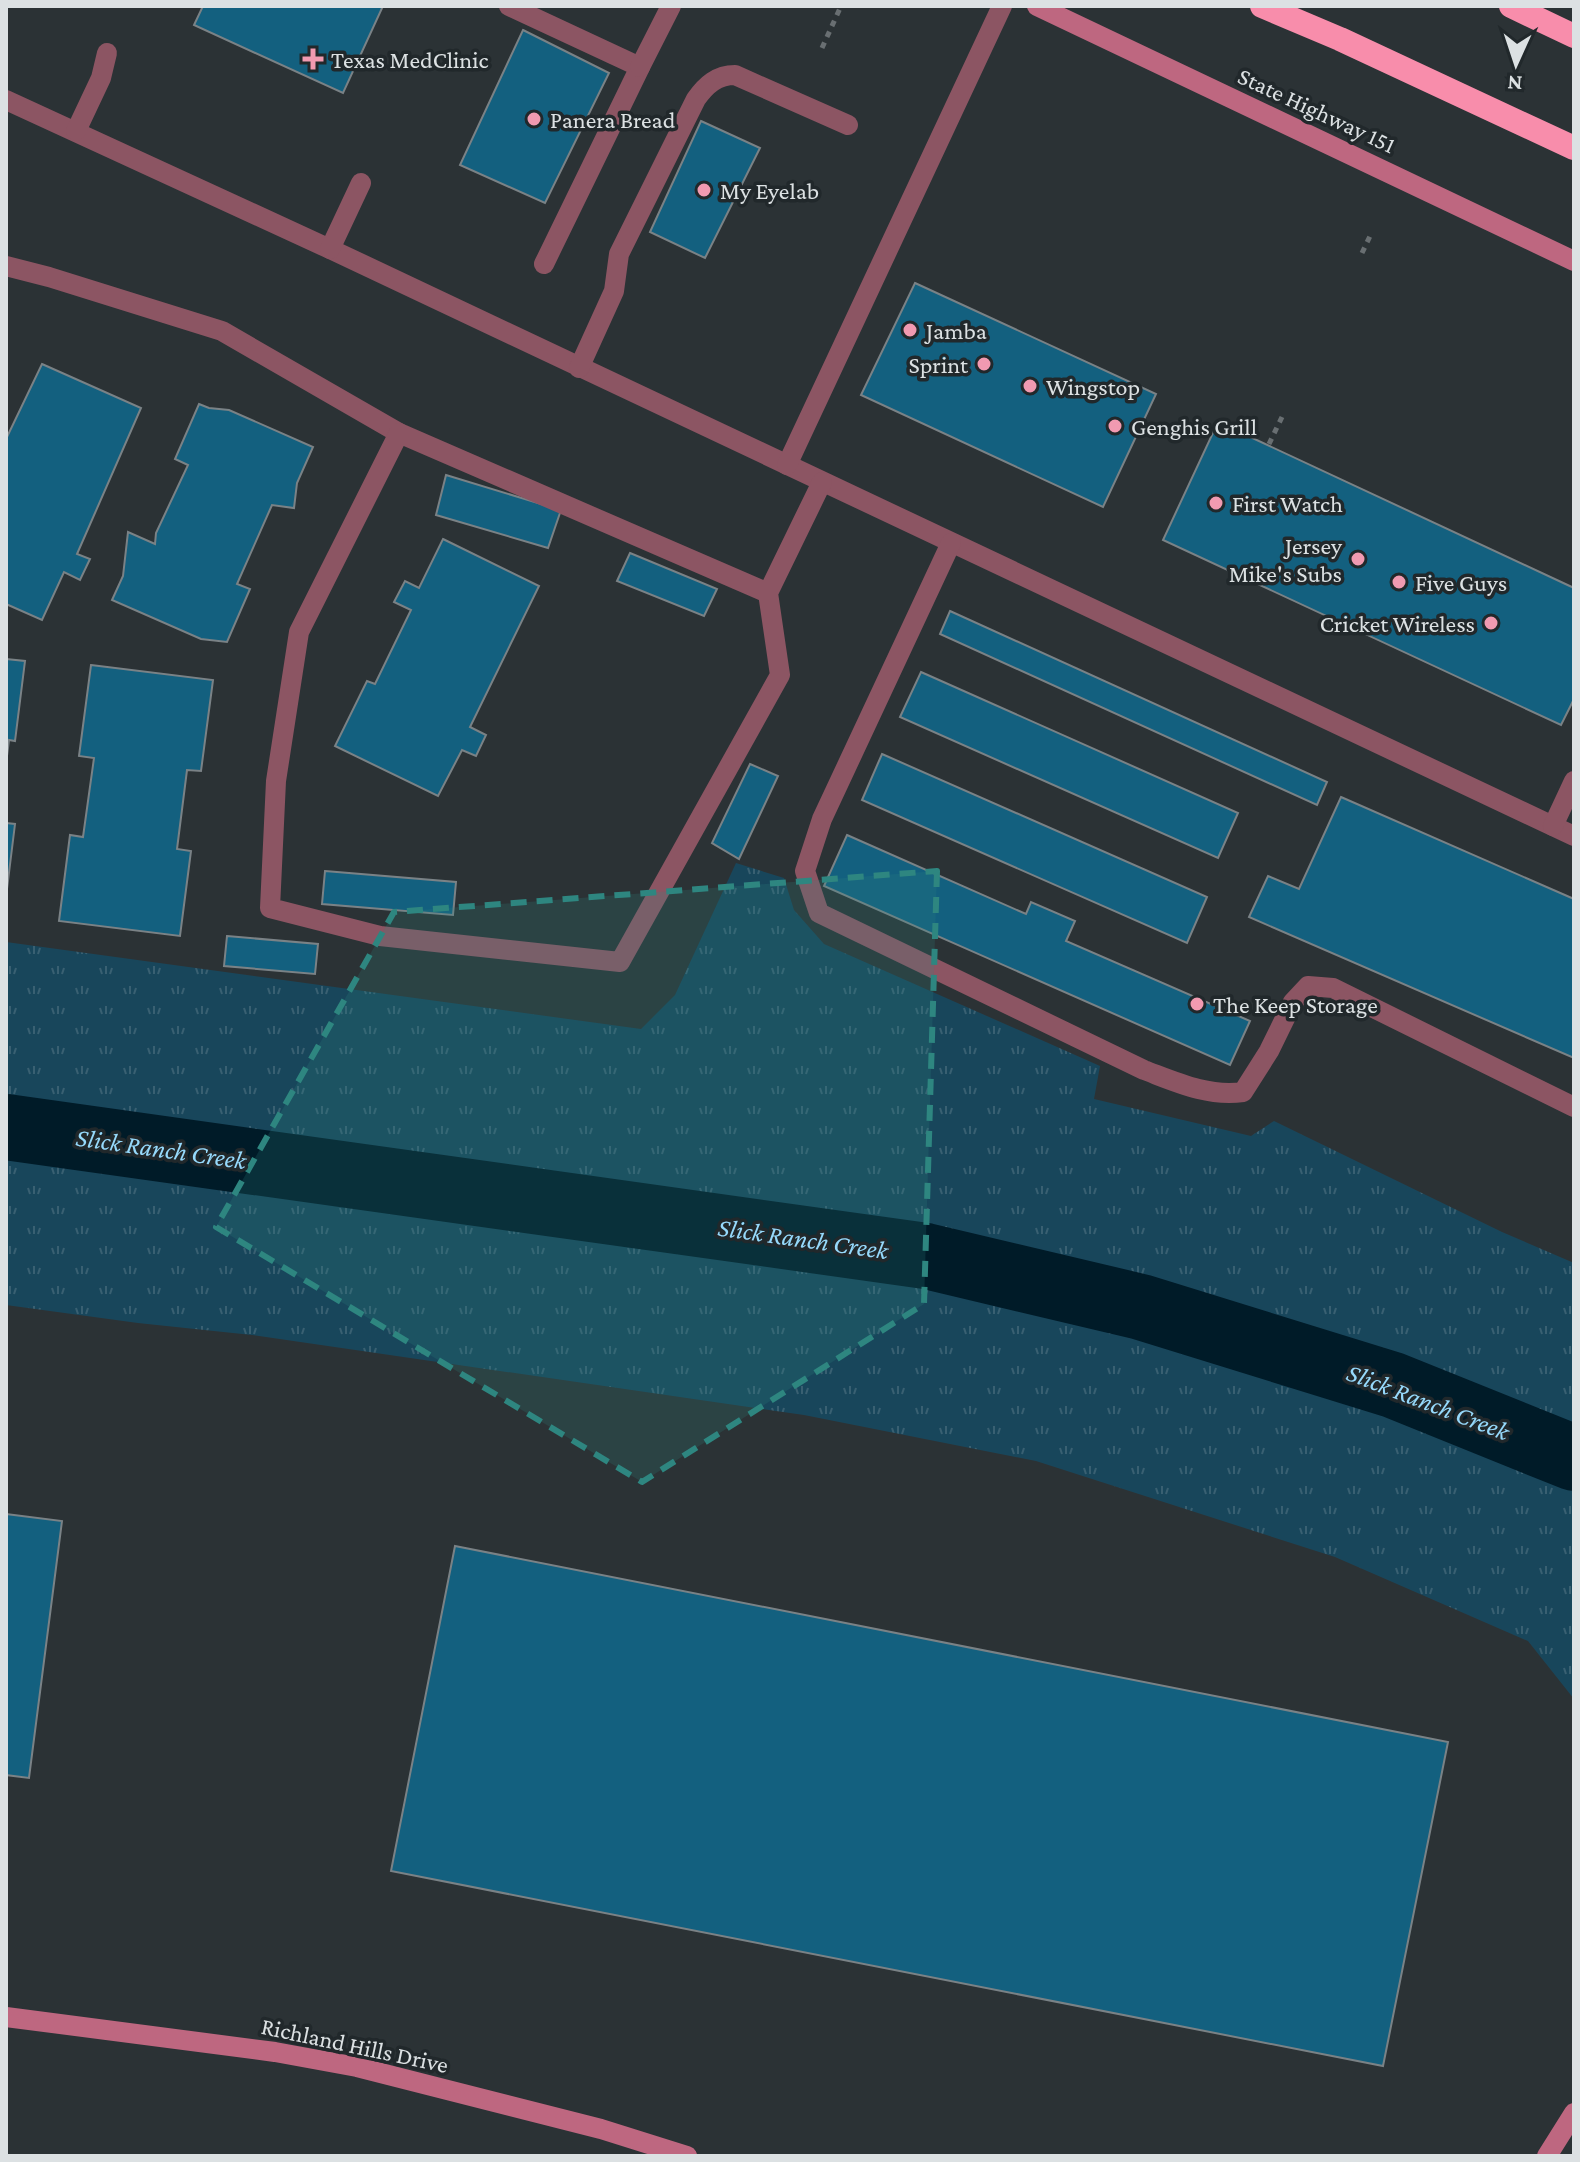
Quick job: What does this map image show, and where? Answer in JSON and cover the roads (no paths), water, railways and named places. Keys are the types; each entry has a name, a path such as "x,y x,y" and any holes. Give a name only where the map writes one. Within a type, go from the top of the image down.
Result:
{"highway":[{"path":"1262,6 1574,148"},
{"path":"1511,6 1574,36"}],"street":[{"name":"State Highway 151","path":"1037,6 1574,261"},
{"name":"Richland Hills Drive","path":"6,2017 275,2052 357,2067 601,2129 687,2156"},
{"path":"1547,2156 1574,2113"}],"lane":[{"path":"509,6 640,67"},
{"path":"544,264 671,6"},
{"path":"787,465 1002,6"},
{"path":"76,131 101,78 107,53"},
{"path":"579,368 614,291 619,254 696,99 709,83 735,75 848,125"},
{"path":"6,100 330,249 1574,836"},
{"path":"330,249 361,183"},
{"path":"6,266 222,331 399,433 768,593"},
{"path":"399,433 299,632 276,781 270,908 380,936 620,962 780,675 768,593 822,482"},
{"path":"951,543 822,819 805,871 819,913 1144,1070 1190,1087 1222,1095 1243,1092 1269,1051 1293,1002 1308,986 1333,988 1574,1107"},
{"path":"1553,826 1574,781"}],"waterway":[{"name":"Slick Ranch Creek","path":"6,1127 926,1256 1141,1307 1393,1385 1574,1458"}],"place":[{"name":"Texas MedClinic","path":"313,59"},
{"name":"Panera Bread","path":"534,119"},
{"name":"My Eyelab","path":"704,190"},
{"name":"Jamba","path":"910,330"},
{"name":"Sprint","path":"984,364"},
{"name":"Wingstop","path":"1030,386"},
{"name":"Genghis Grill","path":"1115,426"},
{"name":"First Watch","path":"1216,503"},
{"name":"Jersey Mike's Subs","path":"1358,559"},
{"name":"Five Guys","path":"1399,582"},
{"name":"Cricket Wireless","path":"1491,623"},
{"name":"The Keep Storage","path":"1197,1004"}]}
